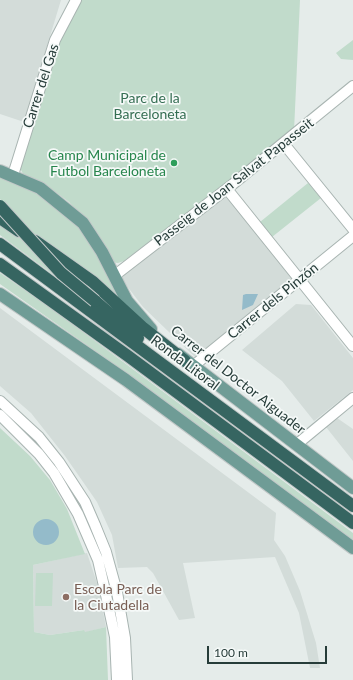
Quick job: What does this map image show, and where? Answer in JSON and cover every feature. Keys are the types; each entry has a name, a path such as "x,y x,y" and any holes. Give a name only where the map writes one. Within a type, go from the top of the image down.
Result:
{"highway":[{"path":"0,206 61,273 140,340 183,380"},
{"path":"0,218 93,282 142,327 188,364"},
{"name":"Ronda Litoral","path":"0,244 353,506"},
{"name":"Ronda Litoral","path":"0,265 128,356 353,523"}],"main road":[{"name":"Carrer del Doctor Aiguader","path":"0,170 40,188 83,223 102,252 127,301 146,324 188,364 353,488"},
{"path":"0,294 126,380 353,548"}],"street":[{"name":"Carrer del Gas","path":"13,175 55,40 76,0"},
{"name":"Passeig de Joan Salvat Papasseit","path":"114,276 284,144 353,86"},
{"path":"284,144 353,229"},
{"path":"227,189 353,346"},
{"name":"Carrer dels Pinzón","path":"188,364 299,280 353,236"},
{"path":"296,445 353,398"},
{"path":"0,401 39,437 59,462 85,502 106,552 117,592 124,638 127,680"},
{"path":"0,415 40,454 78,514 98,560 115,637 117,680"}],"shaded area":[{"path":"0,0 61,0 24,122 0,114"},
{"path":"226,194 295,279 196,358 143,307 120,277"},
{"path":"296,304 311,305 353,358 353,390 314,421 282,381 242,350"},
{"path":"0,308 276,513 274,540 285,556 300,591 316,643 320,668 310,668 299,613 275,557 183,563 195,618 179,620 153,573 147,567 118,568 112,535 97,502 65,456 31,413 0,386"},
{"path":"337,418 353,429 353,461 326,427"},
{"name":"Escola Parc de la Ciutadella","path":"87,553 98,586 106,627 84,633 84,630 50,635 34,632 33,565"}],"green space":[{"name":"Parc de la Barceloneta","path":"80,0 300,0 294,131 124,261 118,263 111,262 84,219 69,202 46,185 24,176 20,168 59,41"},
{"path":"353,40 353,60 341,59 336,53"},
{"path":"0,175 44,195 74,221 86,235 123,303 30,233 0,199"},
{"path":"308,183 321,198 272,237 260,222"},
{"path":"0,223 21,237 44,263 71,288 0,235"},
{"path":"0,273 48,306 353,533 353,540 108,360 0,284"},
{"path":"0,428 30,456 50,480 67,509 85,554 33,565 34,632 50,635 84,630 85,632 106,627 108,680 0,680"},
{"path":"36,573 53,573 52,606 35,606"}],"water":[{"path":"258,294 253,305 242,310 243,295"},
{"path":"46,519 55,523 59,532 55,541 46,545 37,541 33,532 37,523"}],"place":[{"name":"Camp Municipal de Futbol Barceloneta","path":"174,163"},
{"name":"Escola Parc de la Ciutadella","path":"66,597"}]}
